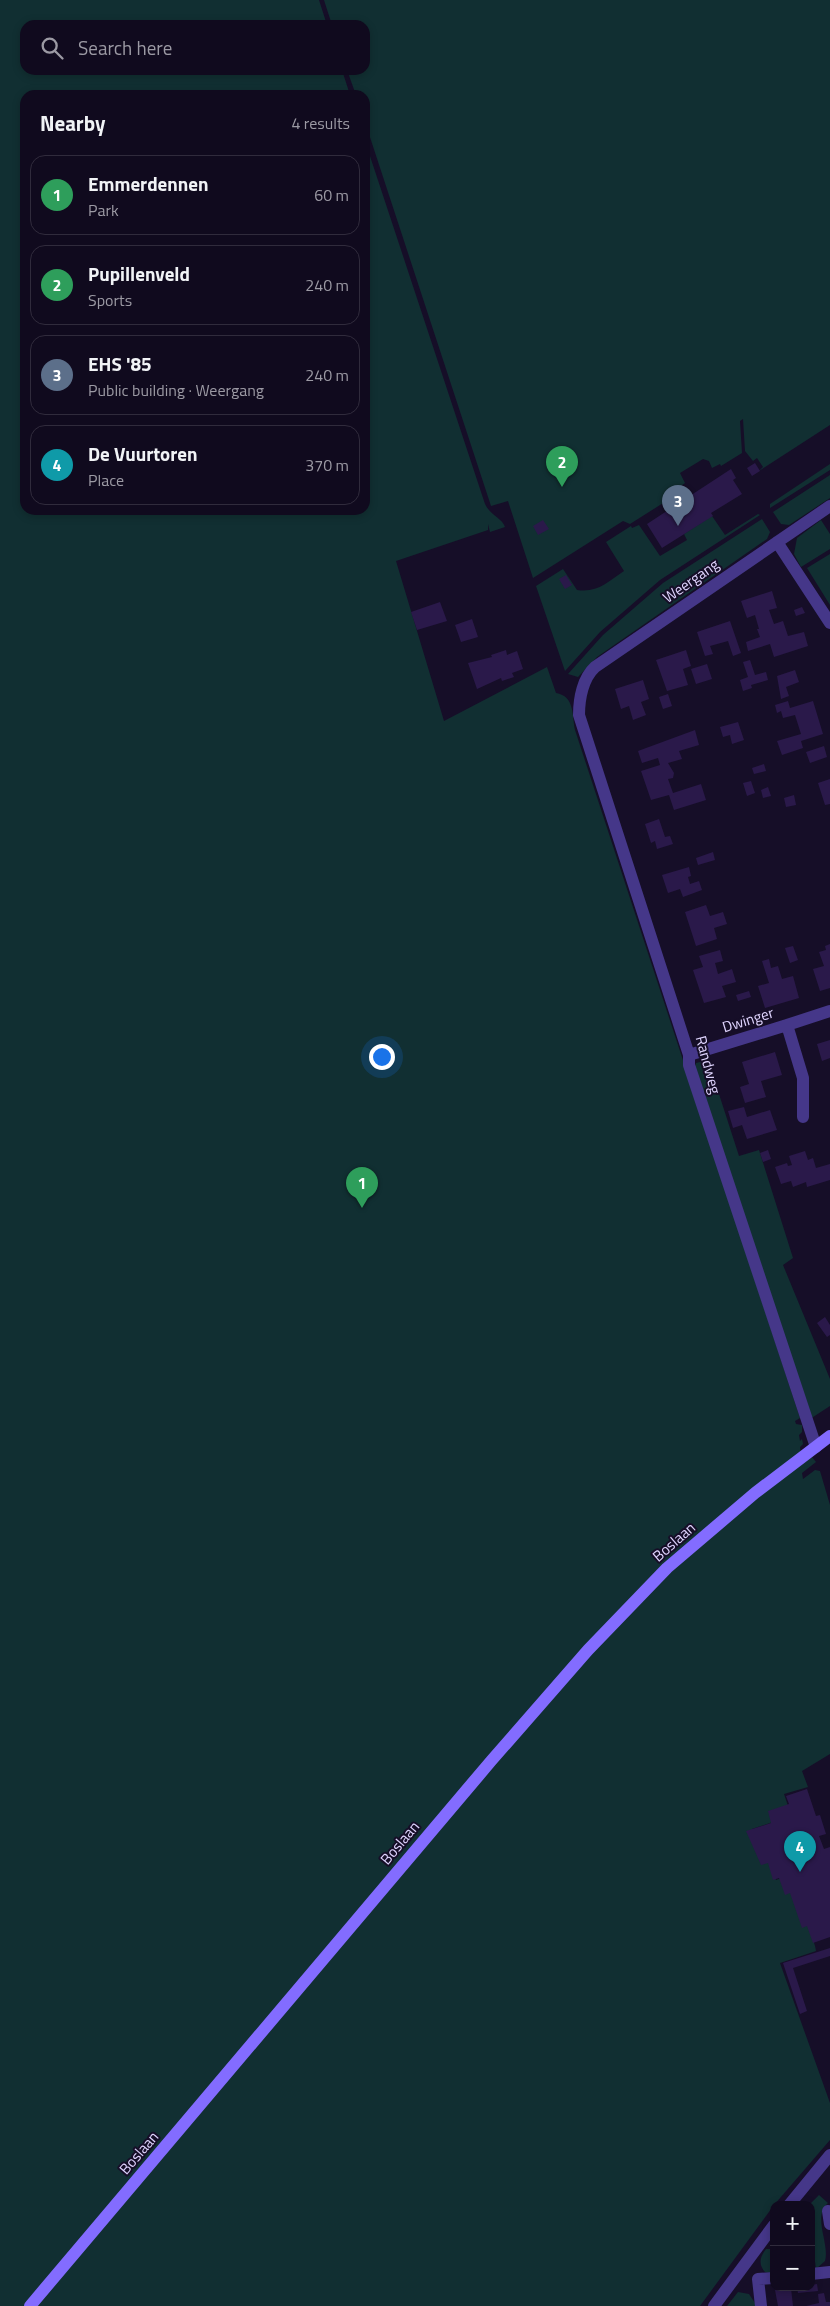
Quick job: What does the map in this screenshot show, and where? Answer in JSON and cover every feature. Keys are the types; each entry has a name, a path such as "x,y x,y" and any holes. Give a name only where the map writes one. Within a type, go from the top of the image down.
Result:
{"main road":[{"name":"Boslaan","path":"30,2306 491,1761 588,1650 667,1568 754,1493 830,1436"}],"street":[{"name":"Weergang","path":"582,691 589,672 595,667 830,506"},
{"path":"777,542 830,623"},
{"name":"Randweg","path":"582,691 579,704 580,725 690,1055 689,1065 816,1447"},
{"name":"Dwinger","path":"690,1055 830,1011"},
{"name":"Dwinger","path":"787,1025 803,1078 803,1117"},
{"path":"792,2201 830,2155"},
{"path":"828,2211 830,2224"},
{"path":"714,2306 770,2230"},
{"path":"742,2267 758,2279 770,2278"},
{"path":"815,2274 830,2272"},
{"path":"758,2279 762,2306"}],"green space":[{"path":"0,0 319,0 325,20 20,20 20,75 344,75 348,90 20,90 20,515 370,515 370,156 485,504 505,527 490,532 488,524 488,530 396,561 444,721 547,667 556,693 567,698 570,702 575,730 800,1418 795,1421 796,1424 802,1425 802,1432 799,1435 800,1441 802,1439 803,1444 800,1447 802,1464 812,1457 816,1462 802,1473 803,1479 815,1470 820,1471 830,1505 830,1754 802,1771 808,1787 784,1794 788,1806 773,1822 752,1829 762,1861 770,1859 776,1880 781,1878 797,1889 815,1946 816,1951 780,1963 830,2103 830,2140 777,2201 770,2201 770,2210 700,2306 0,2306"},
{"path":"324,0 830,0 830,425 759,471 763,467 757,458 753,461 745,451 743,419 740,421 742,453 721,466 720,464 712,468 709,461 703,459 680,473 685,483 677,489 679,493 630,524 623,521 533,578 508,501 491,506 370,137 370,90 354,90 349,75 370,75 370,20 330,20"},
{"path":"830,464 830,470 770,508 770,504"},
{"path":"830,475 830,498 789,525 781,524 773,512"},
{"path":"758,514 760,515 660,580 600,632 565,671 536,586 563,569 577,590 591,590 607,583 624,571 606,542 631,526 632,528 639,525 660,556 687,540 684,534 712,516 725,535"},
{"path":"762,519 770,532 767,539 597,657 578,677 568,674 603,635 663,583"},
{"path":"821,520 830,534 830,549 801,567 794,554 797,538"},
{"path":"830,554 830,605 807,568"},
{"path":"708,1060 739,1156 759,1150 793,1258 783,1265 830,1379 830,1406 810,1419 695,1067 696,1063"},
{"path":"819,2195 828,2203 821,2215 826,2254 825,2261 816,2269 815,2201 813,2201"},
{"path":"766,2249 770,2249 770,2273 765,2272 761,2266 762,2255"},
{"path":"738,2292 749,2294 757,2306 727,2306"}],"building":[{"path":"755,463 760,471 752,476 747,468"},
{"path":"731,469 736,478 733,480 742,494 711,513 713,516 662,548 647,524"},
{"path":"543,520 549,529 538,535 533,526"},
{"path":"566,575 572,585 565,589 559,579"},
{"path":"772,591 777,608 769,610 774,624 783,621 788,636 804,632 808,646 774,657 770,644 748,651 746,642 760,637 757,629 759,629 755,615 747,618 741,601"},
{"path":"440,602 447,621 417,630 411,612"},
{"path":"802,607 805,613 796,616 794,610"},
{"path":"472,619 478,637 461,642 455,625"},
{"path":"730,621 741,653 733,656 728,641 710,646 713,654 705,656 697,632"},
{"path":"506,650 507,655 517,651 523,669 512,673 514,677 502,681 501,678 477,689 468,663 492,657 491,655"},
{"path":"686,650 691,666 683,669 688,685 667,691 656,660"},
{"path":"750,660 755,675 766,672 768,680 751,685 752,688 743,691 740,680 748,677 743,662"},
{"path":"707,664 712,679 696,684 691,669"},
{"path":"795,670 799,682 786,687 789,696 781,699 777,676"},
{"path":"643,680 649,699 641,702 646,715 633,720 629,706 621,709 615,689"},
{"path":"668,694 672,706 663,709 659,697"},
{"path":"788,701 790,708 813,701 823,734 801,741 803,748 782,755 777,741 801,734 795,715 783,718 781,711 777,713 775,705"},
{"path":"738,722 744,740 732,744 730,735 723,737 720,727"},
{"path":"695,730 699,745 679,751 682,759 668,763 674,773 673,778 668,779 673,793 701,784 706,800 674,810 669,795 651,800 641,771 660,765 658,758 642,763 638,751"},
{"path":"824,746 827,757 810,763 806,752"},
{"path":"764,764 766,771 754,774 752,768"},
{"path":"830,779 830,804 825,805 818,783"},
{"path":"751,781 755,793 747,796 743,783"},
{"path":"768,787 771,796 763,798 761,790"},
{"path":"794,795 796,805 786,807 784,798"},
{"path":"659,819 665,837 670,836 673,844 657,849 655,841 651,843 645,824"},
{"path":"713,852 715,860 698,865 696,858"},
{"path":"689,867 691,876 688,877 690,884 699,881 702,890 683,897 680,889 668,893 662,875"},
{"path":"706,905 710,916 723,912 727,924 714,928 717,939 696,946 685,912"},
{"path":"830,944 830,988 820,991 813,969 824,966 819,952 826,950 825,946"},
{"path":"793,946 798,960 790,963 785,948"},
{"path":"720,950 723,961 715,963 718,974 732,969 736,982 722,986 726,997 704,1003 693,970 703,967 699,956"},
{"path":"769,959 771,968 778,966 782,979 793,976 799,998 765,1008 758,986 769,983 762,961"},
{"path":"749,991 751,997 738,1001 736,995"},
{"path":"830,1040 830,1058 822,1061 817,1044"},
{"path":"775,1052 782,1075 761,1081 766,1097 745,1103 740,1087 749,1084 742,1062"},
{"path":"744,1107 747,1117 770,1110 777,1130 747,1139 742,1125 733,1128 728,1111"},
{"path":"768,1150 771,1159 763,1162 760,1153"},
{"path":"805,1151 808,1160 813,1158 816,1168 830,1164 830,1180 807,1187 806,1182 793,1187 791,1181 781,1184 775,1167 787,1163 788,1166 792,1165 789,1156"},
{"path":"825,1317 830,1325 830,1335 827,1337 817,1323"},
{"path":"807,1789 816,1816 820,1815 826,1834 819,1836 824,1849 830,1847 830,1937 813,1943 807,1926 802,1928 790,1893 785,1895 779,1878 773,1880 768,1863 761,1865 746,1831 771,1823 768,1811 789,1804 786,1796"},
{"path":"830,1948 830,1956 793,1968 807,2011 800,2014 783,1963"},
{"path":"815,2284 817,2284 818,2291 798,2293 798,2291 815,2291"},
{"path":"775,2291 791,2291 793,2306 778,2306"},
{"path":"824,2293 826,2302 830,2302 830,2306 806,2306 819,2303 818,2294"}],"place":[{"name":"Pupillenveld","path":"562,487"},
{"name":"EHS '85","path":"678,526"},
{"name":"Emmerdennen","path":"362,1208"},
{"name":"De Vuurtoren","path":"800,1872"}]}
